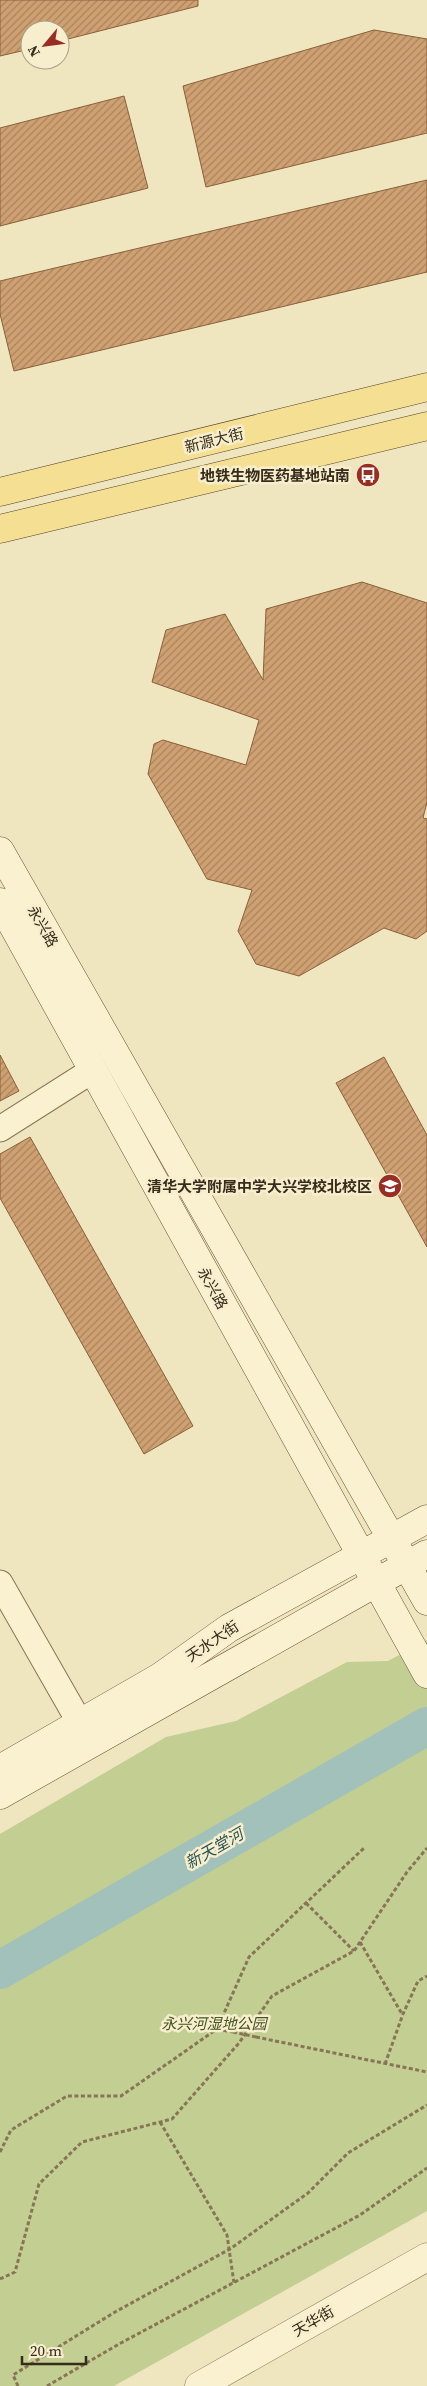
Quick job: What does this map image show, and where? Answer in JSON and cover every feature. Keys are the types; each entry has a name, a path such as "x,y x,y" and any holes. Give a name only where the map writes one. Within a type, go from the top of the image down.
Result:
{"main road":[{"name":"新源大街","path":"0,492 427,387"},
{"path":"0,529 427,426"},
{"name":"永兴路","path":"0,851 391,1538 417,1560 427,1600"},
{"name":"永兴路","path":"0,902 427,1674"},
{"name":"天水大街","path":"0,1769 160,1678 229,1628 427,1519"},
{"name":"天水大街","path":"0,1795 417,1560"},
{"name":"天华街","path":"199,2386 427,2257"}],"street":[{"path":"0,1129 93,1070"},
{"path":"0,1584 80,1723"}],"path":[{"path":"0,2152 11,2130 67,2096 121,2096 217,2029 249,1957 364,1848"},
{"path":"0,2279 15,2272 39,2184 82,2142 172,2120 239,2043 272,1996 354,1951 407,1872 427,1848"},
{"path":"306,1902 354,1951"},
{"path":"360,1942 403,2014"},
{"path":"385,2064 403,2014 418,1981 427,1976"},
{"path":"217,2029 427,2072"},
{"path":"18,2386 13,2374 115,2312 230,2249 308,2193 348,2153 426,2106 427,2111"},
{"path":"160,2122 227,2235 234,2283"},
{"path":"47,2386 360,2215 427,2168"}],"green space":[{"name":"永兴河湿地公园","path":"427,1640 427,2211 114,2386 0,2386 0,1834 166,1737 236,1721 347,1662 388,1661"}],"building":[{"path":"0,0 198,0 198,6 70,38 70,20 20,20 20,51 0,56"},
{"path":"374,30 427,39 427,133 206,187 183,86"},
{"path":"124,96 148,188 0,226 0,128"},
{"path":"427,180 427,272 14,371 0,314 0,281"},
{"path":"362,582 427,603 427,802 423,818 427,819 427,931 416,939 384,928 299,976 256,964 238,931 252,890 207,879 148,774 154,744 163,740 246,765 259,720 152,682 166,630 225,614 263,680 266,609"},
{"path":"0,1055 19,1091 0,1101"},
{"path":"384,1057 427,1135 427,1247 336,1083"},
{"path":"30,1137 193,1426 144,1454 0,1198 0,1154"}],"waterway":[{"name":"新天堂河","path":"0,1970 427,1726"}],"place":[{"name":"地铁生物医药基地站南","path":"368,475"},
{"name":"清华大学附属中学大兴学校北校区","path":"390,1186"}]}
